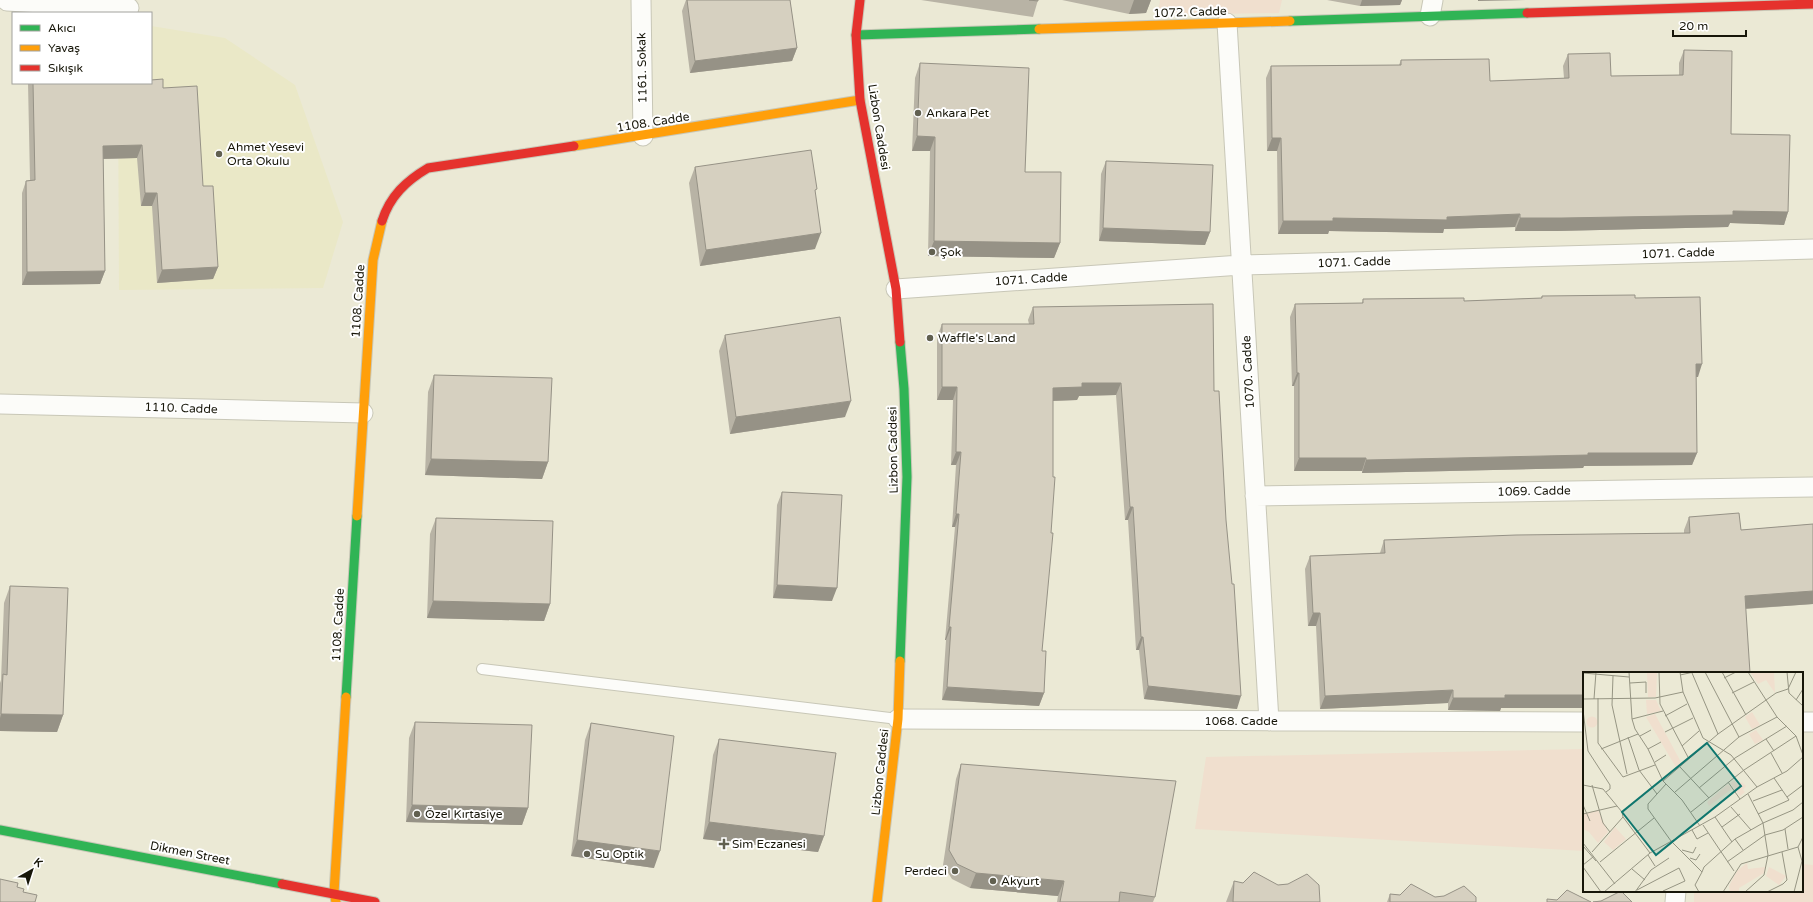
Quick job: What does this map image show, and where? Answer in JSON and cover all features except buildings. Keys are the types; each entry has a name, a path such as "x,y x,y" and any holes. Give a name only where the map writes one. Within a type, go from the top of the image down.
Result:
{"street":[{"name":"1161. Sokak","path":"641,0 643,136"},
{"name":"Lizbon Caddesi","path":"860,0 856,35 860,100 896,289 904,389 907,477 898,719 877,902"},
{"path":"5,4 129,8"},
{"name":"1072. Cadde","path":"856,35 1227,23 1431,8 1813,4"},
{"name":"1070. Cadde","path":"1227,23 1269,721"},
{"name":"1108. Cadde","path":"335,898 373,260 379,229 390,201 407,181 428,168 643,136 860,100"},
{"name":"1071. Cadde","path":"896,289 1241,265 1813,249"},
{"name":"1110. Cadde","path":"0,404 363,413"},
{"name":"1069. Cadde","path":"1255,496 1813,487"},
{"name":"1068. Cadde","path":"898,719 1583,722"},
{"name":"Dikmen Street","path":"0,830 335,898 375,902"},
{"path":"1675,902 1676,892"}],"lane":[{"path":"482,669 898,719"}],"shaded area":[{"path":"1160,0 1282,0 1279,13 1158,15"},
{"name":"Ahmet Yesevi Orta Okulu","path":"152,26 225,38 295,85 343,222 323,288 119,290 118,84 152,84"},
{"path":"1583,749 1583,851 1195,829 1206,757"},
{"path":"1803,864 1813,865 1813,902 1694,902 1694,892 1803,892"}],"traffic: fast":[{"path":"1290,21 1527,13"},
{"path":"856,35 1039,29"},
{"path":"900,342 904,389 907,477 900,661"},
{"path":"346,697 357,516"},
{"path":"0,830 282,884"}],"traffic: slow":[{"path":"1039,29 1290,21"},
{"path":"574,146 860,100"},
{"path":"357,516 373,260 382,221"},
{"path":"877,902 898,719 900,661"},
{"path":"336,902 334,893 346,697"}],"traffic: jam":[{"path":"860,0 856,35 860,100 896,289 900,342"},
{"path":"1527,13 1813,4"},
{"path":"382,221 389,204 400,190 413,178 428,168 574,146"},
{"path":"282,884 375,902"}],"place":[{"name":"Ankara Pet","path":"918,113"},
{"name":"Ahmet Yesevi Orta Okulu","path":"219,154"},
{"name":"Şok","path":"932,252"},
{"name":"Waffle's Land","path":"930,338"},
{"name":"Özel Kırtasiye","path":"417,814"},
{"name":"Sim Eczanesi","path":"724,844"},
{"name":"Su Optik","path":"587,854"},
{"name":"Perdeci","path":"955,871"},
{"name":"Akyurt","path":"993,881"}]}
